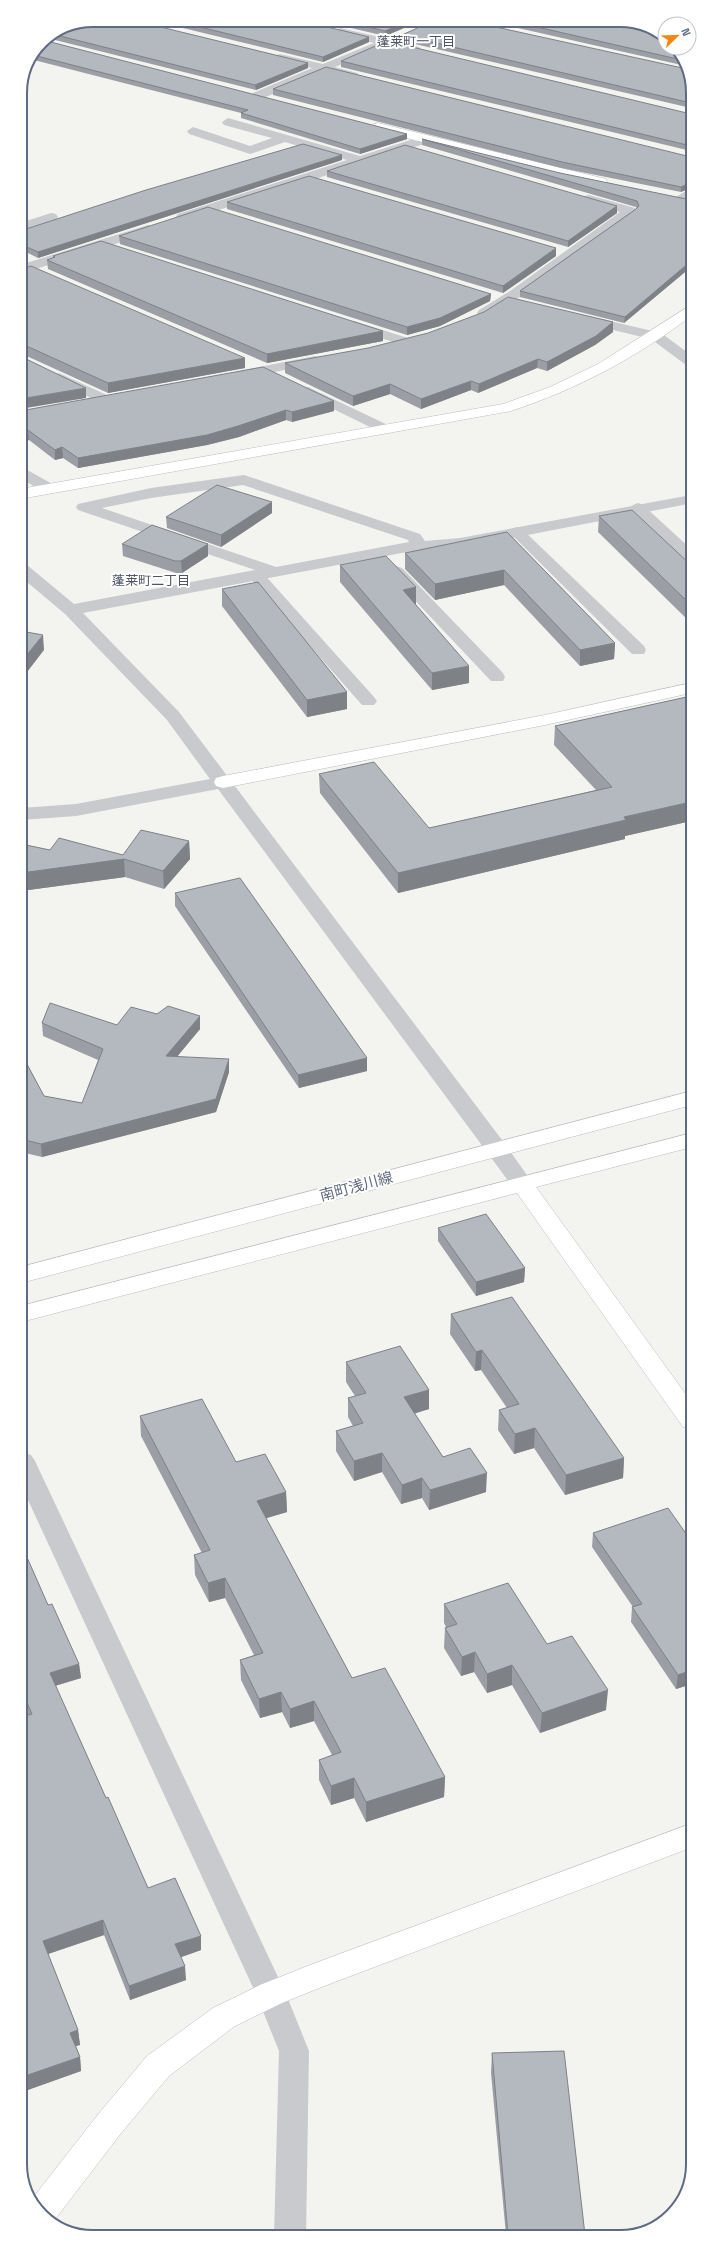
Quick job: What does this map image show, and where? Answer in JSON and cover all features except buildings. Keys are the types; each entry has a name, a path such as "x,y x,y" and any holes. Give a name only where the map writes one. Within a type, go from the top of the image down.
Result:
{"street":[{"path":"325,27 424,51"},
{"path":"257,96 401,36"},
{"path":"265,53 363,77"},
{"path":"242,93 272,100"},
{"path":"228,122 360,160"},
{"path":"364,124 614,184"},
{"path":"193,131 250,150 285,138"},
{"path":"27,266 102,244 426,139"},
{"path":"406,146 458,161"},
{"path":"309,177 331,183"},
{"path":"666,195 686,197"},
{"path":"471,319 505,300 630,211 578,196"},
{"path":"208,209 231,216"},
{"path":"27,225 51,217"},
{"path":"102,244 125,251"},
{"path":"555,250 570,254"},
{"path":"27,268 51,276"},
{"path":"490,296 520,304"},
{"path":"27,493 506,408 536,399 599,370 656,336 686,313"},
{"path":"573,316 656,336 686,358"},
{"path":"338,320 412,340 375,348"},
{"path":"228,377 328,357"},
{"path":"244,361 388,430"},
{"path":"49,372 106,400"},
{"path":"83,404 122,397"},
{"path":"27,475 50,489"},
{"path":"274,572 84,507 151,493 244,480 418,541 460,543 638,508 686,492"},
{"path":"71,610 378,552 418,541 686,492"},
{"path":"27,574 71,610 173,716 497,1149 686,1413"},
{"path":"27,814 76,810 545,720 686,689"},
{"name":"南町浅川線","path":"27,1273 686,1100"},
{"path":"27,1312 523,1186 686,1142"},
{"path":"27,1472 271,1994 294,2051 290,2230"},
{"path":"44,2209 111,2122 158,2066 224,2017 271,1994 686,1838"}],"lane":[{"path":"638,508 686,552"},
{"path":"517,532 638,650"},
{"path":"378,552 497,677"},
{"path":"256,575 368,701"}],"district":[{"name":"蓬莱町一丁目","path":"416,41"},
{"name":"蓬莱町二丁目","path":"151,580"}]}
